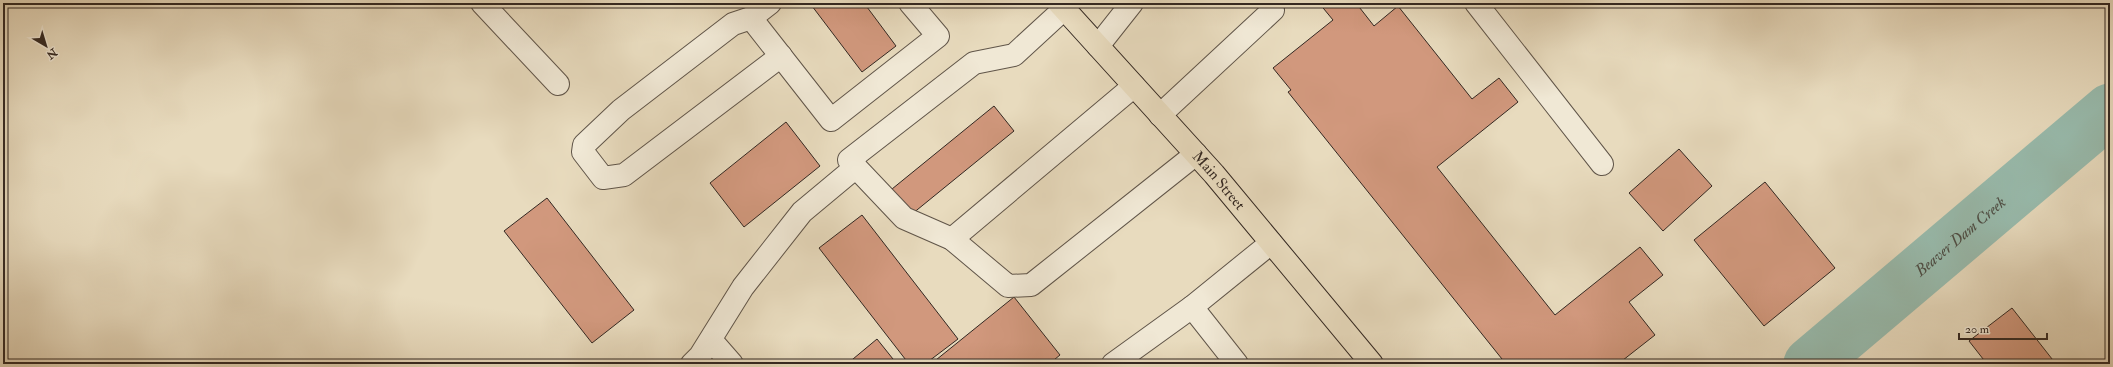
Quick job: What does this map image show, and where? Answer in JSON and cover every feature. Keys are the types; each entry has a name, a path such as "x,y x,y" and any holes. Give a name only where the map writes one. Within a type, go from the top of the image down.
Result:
{"main road":[{"name":"Main Street","path":"1061,6 1196,154 1372,364"}],"lane":[{"path":"482,3 558,84"},
{"path":"770,3 751,18 733,24 621,110 584,145 583,152 603,178 624,175 781,56"},
{"path":"751,18 831,120 938,36 910,3"},
{"path":"1098,46 1132,3"},
{"path":"1476,3 1602,164"},
{"path":"1061,6 1014,55 974,63 849,160 904,218 952,239 1008,286 1032,285 1196,154"},
{"path":"1160,115 1274,10"},
{"path":"952,239 1134,86"},
{"path":"692,364 700,356 711,340 743,287 802,212 856,167"},
{"path":"1113,364 1192,307 1271,243"},
{"path":"1192,307 1237,364"},
{"path":"711,340 732,364"}],"building":[{"path":"815,3 864,3 896,46 862,72 812,6"},
{"path":"1319,3 1356,3 1374,26 1398,6 1472,99 1499,78 1518,102 1437,167 1555,315 1640,247 1663,275 1629,302 1655,335 1618,364 1506,364 1288,92 1291,90 1273,68 1333,20"},
{"path":"994,106 1014,131 912,214 892,189"},
{"path":"786,122 820,166 744,227 710,183"},
{"path":"1679,149 1712,186 1663,231 1629,193"},
{"path":"1765,182 1835,268 1764,326 1694,240"},
{"path":"547,198 634,310 592,343 504,231"},
{"path":"862,215 958,339 925,364 909,364 819,248"},
{"path":"1014,297 1060,355 1049,364 931,364"},
{"path":"2012,308 2056,364 1987,364 1969,341"},
{"path":"877,339 897,364 847,364"}],"waterway":[{"name":"Beaver Dam Creek","path":"1810,364 2110,110"}]}
